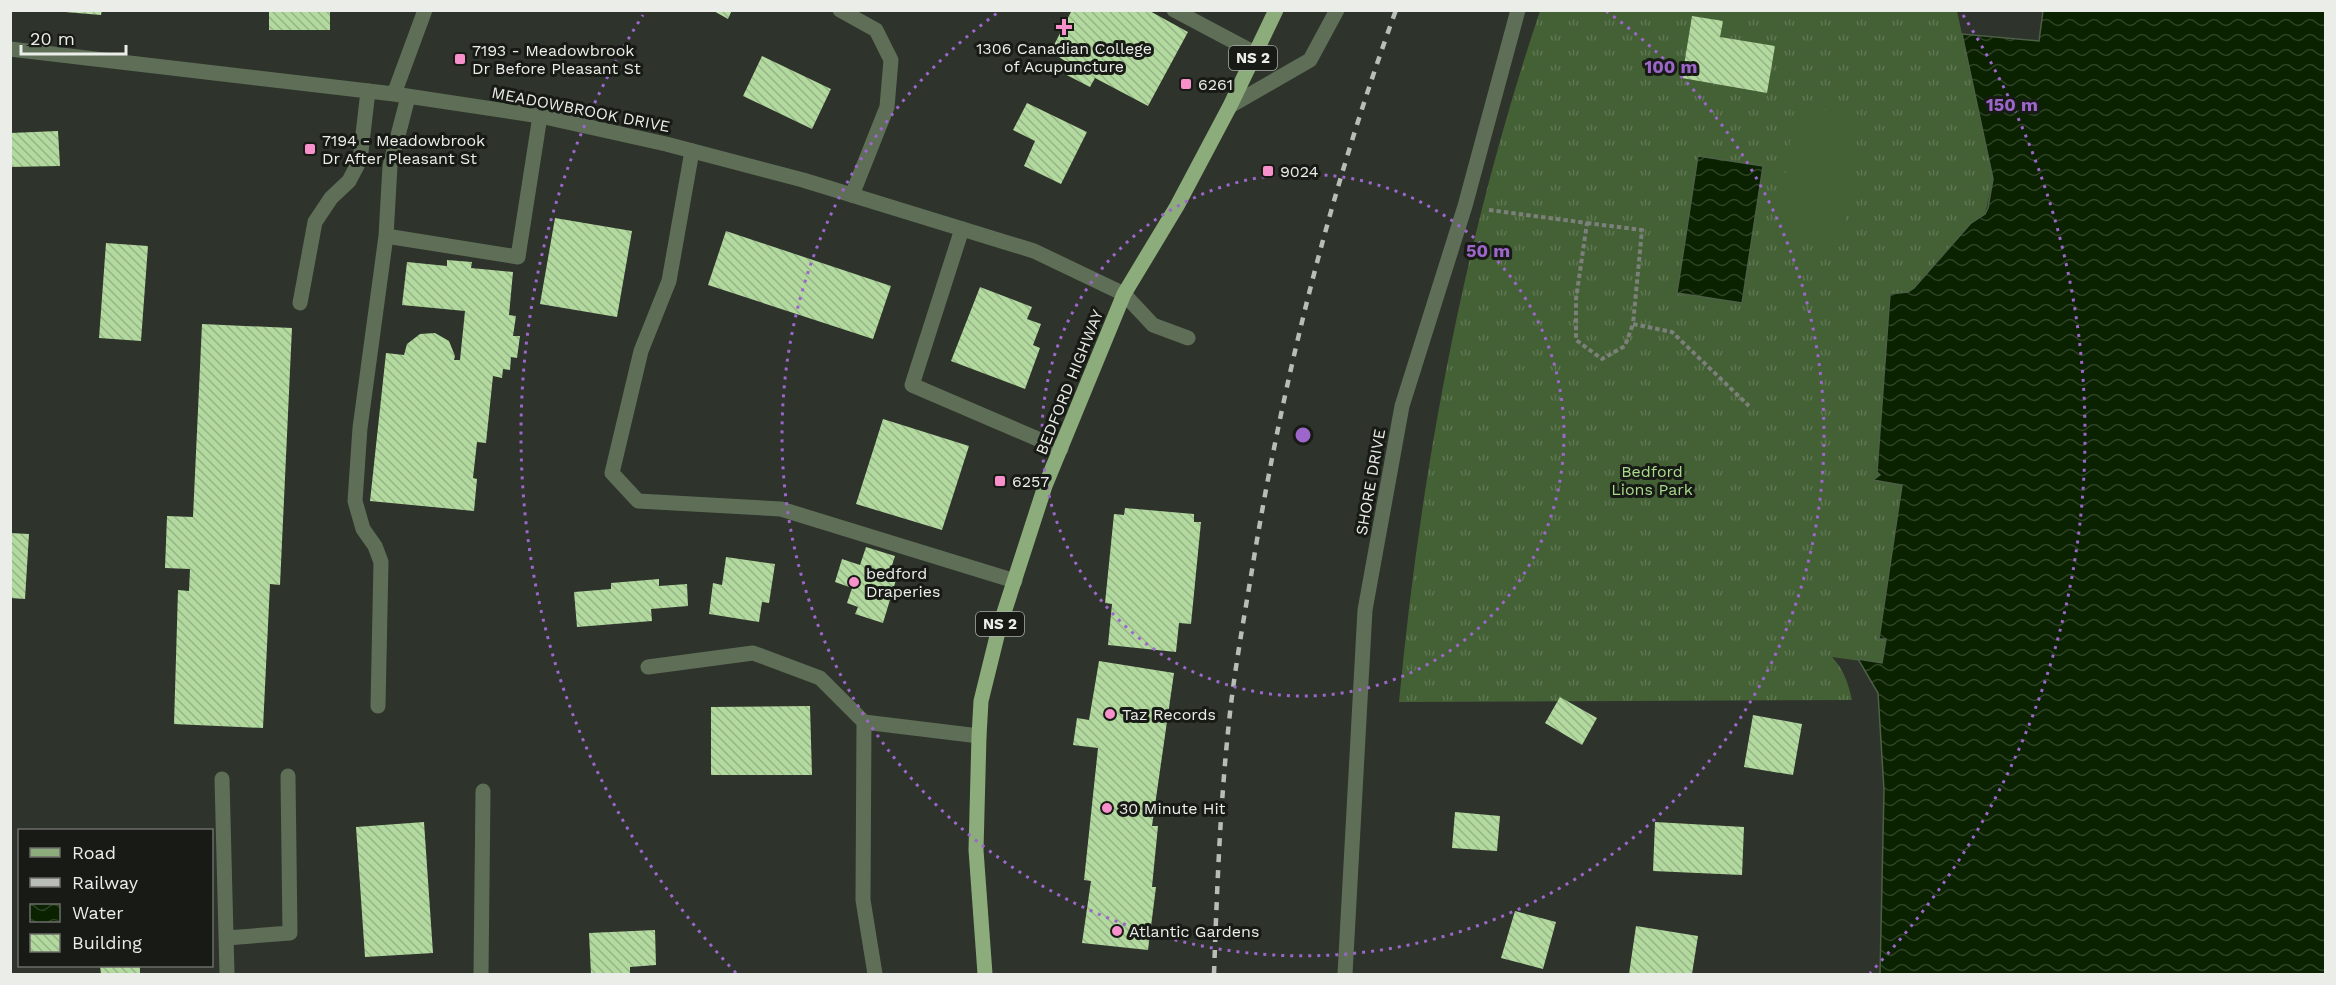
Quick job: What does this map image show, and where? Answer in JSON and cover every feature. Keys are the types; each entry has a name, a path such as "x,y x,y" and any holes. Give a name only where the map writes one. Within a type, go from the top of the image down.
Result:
{"main road":[{"name":"BEDFORD HIGHWAY","path":"985,975 976,850 979,736 981,701 999,628 1045,486 1124,294 1177,206 1230,106 1276,10"}],"street":[{"path":"378,706 381,562 375,546 363,529 355,501 360,428 386,236 390,166 401,95 425,10"},
{"path":"840,10 876,30 891,60 887,107 852,195"},
{"path":"1174,10 1255,53"},
{"path":"1230,106 1310,60 1337,10"},
{"name":"SHORE DRIVE","path":"1345,975 1365,610 1402,406 1465,206 1518,10"},
{"name":"MEADOWBROOK DRIVE","path":"10,49 401,95 540,116 692,151 803,180 1034,251 1124,294"},
{"path":"300,303 315,222 331,198 349,181 360,160 368,91"},
{"path":"386,236 518,257 540,116"},
{"path":"692,151 669,281 641,351 612,473 638,501 781,509 1015,581"},
{"path":"962,229 912,385 1061,448"},
{"path":"1124,294 1153,324 1188,338"},
{"path":"648,667 753,653 820,678 864,722 979,736"},
{"path":"864,722 864,900 875,975"},
{"path":"226,938 290,933 288,776"},
{"path":"222,779 227,975"},
{"path":"481,975 483,791"}],"path":[{"path":"1465,206 1642,230 1633,324 1625,346 1602,359 1576,340 1576,298 1587,223"},
{"path":"1633,324 1672,332 1749,406"}],"green space":[{"name":"Bedford Lions Park","path":"1540,11 1957,11 1993,179 1985,214 1971,223 1914,288 1908,292 1890,294 1880,474 1874,480 1902,485 1879,639 1886,638 1882,664 1832,657 1845,677 1852,700 1399,702 1420,527 1450,352 1489,180"},
{"path":"1795,106 1860,115 1841,247 1776,238"}],"water":[{"path":"2043,11 2325,11 2325,974 1880,974 1884,790 1878,693 1858,659 1882,663 1886,639 1879,639 1902,485 1873,480 1880,475 1877,472 1890,294 1908,292 1914,288 1971,223 1985,214 1988,208 1993,179 1962,34 2039,41"},
{"path":"1698,156 1763,166 1742,303 1677,293"}],"building":[{"path":"65,10 102,10 101,15 65,12"},
{"path":"269,10 330,10 330,30 269,30"},
{"path":"712,10 732,10 728,19"},
{"path":"1072,10 1148,10 1188,32 1148,106 1095,78 1090,87 1059,71 1065,61 1059,57 1063,50 1054,45"},
{"path":"1692,16 1723,21 1720,37 1775,46 1767,93 1682,78"},
{"path":"762,56 831,89 812,129 743,96"},
{"path":"1027,103 1087,132 1061,184 1024,166 1035,141 1013,130"},
{"path":"58,131 60,166 10,167 10,133"},
{"path":"555,218 632,231 617,317 540,304"},
{"path":"726,231 891,286 873,339 708,285"},
{"path":"106,243 148,246 141,341 99,338"},
{"path":"447,260 472,262 471,268 513,272 509,315 516,316 513,336 520,336 517,358 511,357 510,370 503,369 502,378 493,376 486,443 477,442 473,478 477,479 474,511 370,501 386,353 404,355 407,344 420,334 435,333 449,341 455,356 454,360 460,360 465,311 402,305 407,262 447,266"},
{"path":"980,287 1032,307 1027,319 1041,324 1033,345 1040,348 1025,389 951,361"},
{"path":"202,324 292,328 280,585 270,584 263,728 174,724 178,590 189,591 190,569 165,568 167,516 193,517"},
{"path":"883,419 969,446 942,530 856,504"},
{"path":"1125,508 1194,514 1194,522 1201,522 1191,624 1179,623 1176,652 1108,645 1112,604 1105,603 1114,514 1124,515"},
{"path":"10,533 29,534 25,599 10,598"},
{"path":"866,547 895,556 888,578 896,580 883,623 855,614 858,607 847,603 852,588 835,582 842,559 860,565"},
{"path":"726,557 775,564 769,603 762,602 759,622 709,614 713,583 722,585"},
{"path":"659,579 659,586 687,584 688,606 651,609 652,621 577,627 574,592 611,589 611,583"},
{"path":"1099,661 1174,673 1152,826 1158,826 1152,887 1156,887 1148,950 1082,943 1091,881 1084,880 1098,748 1073,745 1077,718 1089,720"},
{"path":"1560,697 1597,718 1582,745 1545,723"},
{"path":"810,706 812,775 711,775 711,707"},
{"path":"1753,715 1802,724 1793,775 1744,767"},
{"path":"1455,812 1500,816 1497,851 1452,848"},
{"path":"424,822 433,953 365,957 356,827"},
{"path":"1655,822 1744,827 1742,875 1653,871"},
{"path":"1515,911 1556,922 1543,969 1501,958"},
{"path":"1636,926 1698,936 1692,974 1629,974"},
{"path":"655,930 656,965 630,967 630,974 591,974 589,933"},
{"path":"100,967 140,967 140,974 101,974"}],"railway":[{"path":"1214,974 1221,816 1229,722 1263,504 1293,361 1329,219 1349,149 1396,10"}],"place":[{"name":"1306 Canadian College of Acupuncture","path":"1064,27"},
{"name":"7193 - Meadowbrook Dr Before Pleasant St","path":"460,59"},
{"name":"6261","path":"1186,84"},
{"name":"7194 - Meadowbrook Dr After Pleasant St","path":"310,149"},
{"name":"9024","path":"1268,171"},
{"name":"6257","path":"1000,481"},
{"name":"bedford Draperies","path":"854,582"},
{"name":"Taz Records","path":"1110,714"},
{"name":"30 Minute Hit","path":"1107,808"},
{"name":"Atlantic Gardens","path":"1117,931"}]}
